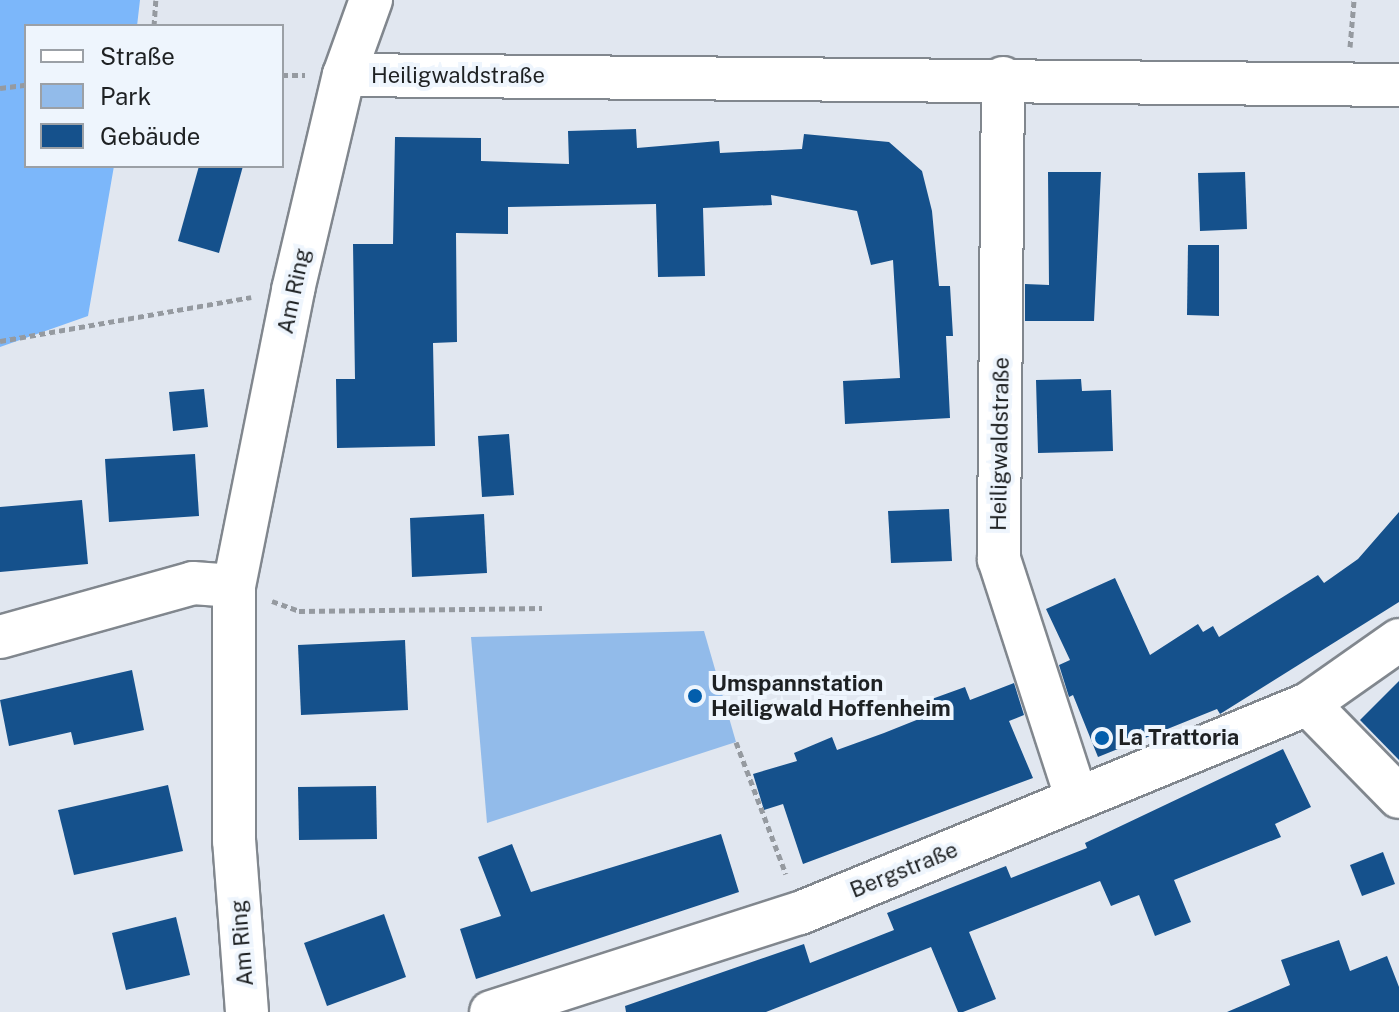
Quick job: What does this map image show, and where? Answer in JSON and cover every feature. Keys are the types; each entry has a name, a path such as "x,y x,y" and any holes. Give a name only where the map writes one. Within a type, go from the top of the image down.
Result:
{"street":[{"name":"Am Ring","path":"247,1012 234,841 234,586 293,290 344,75 371,0"},
{"name":"Heiligwaldstraße","path":"344,75 1003,78 1399,85"},
{"name":"Heiligwaldstraße","path":"1003,78 999,559 1077,799"},
{"path":"0,637 193,583 234,586"},
{"name":"Bergstraße","path":"491,1012 800,913 1308,704 1399,640"},
{"path":"1308,704 1399,797"}],"path":[{"path":"154,24 156,0"},
{"path":"0,88 24,85"},
{"path":"0,341 293,290"},
{"path":"234,586 299,611 542,608"},
{"path":"736,742 800,913"}],"green space":[{"path":"704,631 736,742 487,823 471,637"}],"shaded area":[{"path":"0,0 140,0 137,24 24,24 24,168 114,168 88,316 0,347"}],"building":[{"path":"636,129 637,148 719,141 720,153 802,149 804,134 889,142 922,171 932,211 939,286 950,286 953,336 946,336 950,418 845,424 843,381 900,378 893,260 871,265 857,211 771,195 772,205 703,208 705,276 658,277 656,204 508,207 508,234 456,233 457,342 433,343 435,446 337,448 336,379 355,379 353,244 393,244 395,137 481,138 481,161 569,164 568,131"},
{"path":"198,168 242,168 219,253 178,241"},
{"path":"1048,172 1101,172 1094,321 1025,321 1025,284 1049,285"},
{"path":"1245,172 1247,229 1200,231 1198,173"},
{"path":"1188,245 1219,245 1219,316 1187,315"},
{"path":"1081,379 1082,391 1111,390 1113,451 1038,453 1036,380"},
{"path":"204,389 208,427 173,431 169,392"},
{"path":"509,434 514,495 482,497 478,436"},
{"path":"195,454 199,516 109,522 105,459"},
{"path":"82,500 88,564 0,572 0,507"},
{"path":"949,509 952,561 891,563 888,511"},
{"path":"1399,512 1399,602 1220,714 1217,709 1098,757 1073,695 1069,697 1059,665 1070,660 1046,609 1115,578 1150,655 1198,624 1203,632 1213,626 1219,637 1318,575 1324,583 1358,559"},
{"path":"484,514 487,573 412,577 410,518"},
{"path":"405,640 408,710 301,715 298,645"},
{"path":"132,670 144,730 74,745 71,732 9,746 0,700"},
{"path":"1399,681 1399,760 1360,720"},
{"path":"1014,683 1024,715 1009,721 1033,778 803,864 783,804 764,810 753,774 797,761 794,753 832,737 837,750 884,733 934,713 929,700 965,687 970,700"},
{"path":"1283,749 1311,807 1275,824 1281,837 1174,880 1191,922 1155,936 1139,895 1111,906 1100,881 969,932 996,999 963,1012 958,1012 931,947 766,1012 626,1012 625,1006 804,944 810,963 894,930 887,913 1006,866 1011,878 1087,848 1085,843"},
{"path":"168,785 183,851 74,875 58,810"},
{"path":"376,786 377,839 299,840 298,787"},
{"path":"721,834 739,892 476,979 460,929 501,916 478,857 512,844 531,892"},
{"path":"1383,852 1395,884 1362,896 1350,865"},
{"path":"384,914 406,977 327,1006 304,943"},
{"path":"176,917 190,975 126,990 112,933"},
{"path":"1339,940 1350,971 1387,956 1399,987 1399,1012 1227,1012 1290,985 1281,960"}],"place":[{"name":"Umspannstation Heiligwald Hoffenheim","path":"695,696"},
{"name":"La Trattoria","path":"1102,738"}]}
